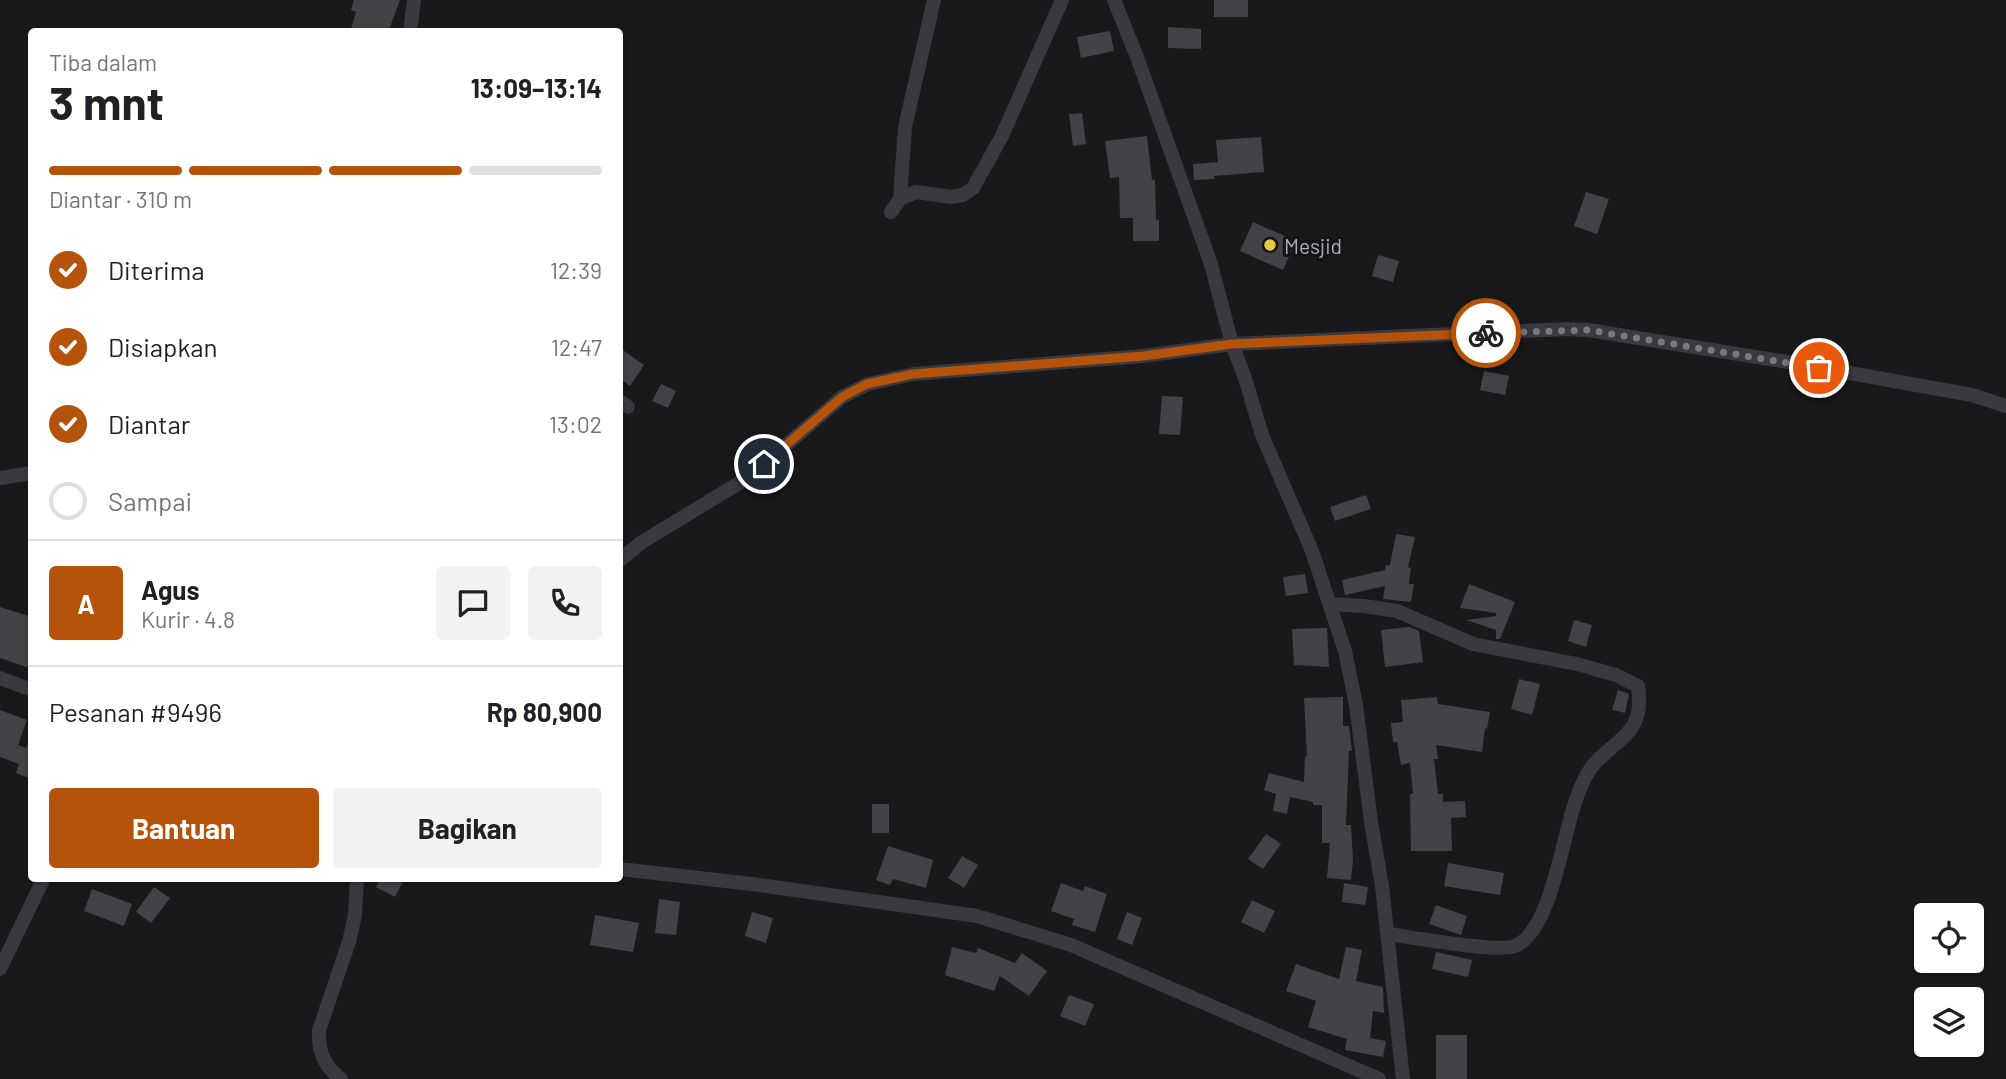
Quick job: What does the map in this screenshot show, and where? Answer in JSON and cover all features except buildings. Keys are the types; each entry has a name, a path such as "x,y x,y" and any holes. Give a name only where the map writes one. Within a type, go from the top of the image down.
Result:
{"street":[{"path":"410,28 414,0"},
{"path":"891,212 900,199 905,127 934,0"},
{"path":"900,199 916,192 951,197 963,195 972,188 1002,136 1062,0"},
{"path":"1114,0 1211,264 1232,344 1262,435 1312,551 1345,651 1356,705 1388,934 1403,1079"},
{"path":"623,558 642,542 749,478 842,397 867,384 913,374 1143,356 1232,344 1526,330 1588,330 1794,363 1972,395 2006,405"},
{"path":"0,478 28,474"},
{"path":"1329,604 1397,611 1473,644 1577,664 1616,675 1638,686 1640,699 1632,727 1625,739 1595,764 1584,778 1572,809 1553,885 1532,932 1515,946 1494,948 1388,934"},
{"path":"0,678 28,688"},
{"path":"623,869 752,884 977,916 1071,945 1379,1079"},
{"path":"0,968 42,882"},
{"path":"341,1079 331,1072 322,1059 318,1045 319,1030 349,942 355,915 357,882"}],"way so far":[{"path":"1486,333 1588,330 1819,368"}],"place":[{"name":"Mesjid","path":"1270,245"}],"route":[{"path":"764,464 842,397 867,384 913,374 1143,356 1232,344 1486,333"}]}
